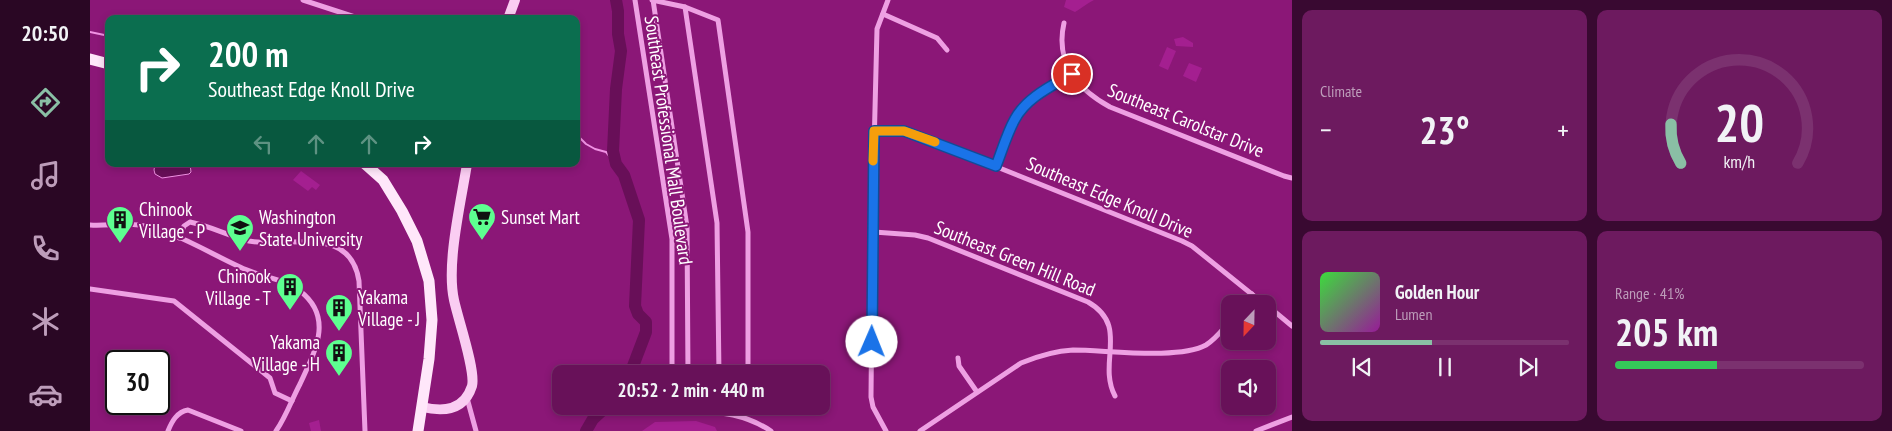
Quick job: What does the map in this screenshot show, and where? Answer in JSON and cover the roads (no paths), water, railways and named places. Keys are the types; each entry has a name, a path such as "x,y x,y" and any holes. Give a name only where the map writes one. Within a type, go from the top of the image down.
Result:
{"main road":[{"path":"90,59 105,63"},
{"path":"368,167 383,180 402,211 417,241 429,281 432,320 429,359 418,431"}],"street":[{"path":"303,0 349,15"},
{"path":"509,15 515,0"},
{"name":"Southeast Professional Mall Boulevard","path":"635,0 672,238 672,365"},
{"path":"688,365 687,227 653,0 685,7 718,20 748,232 748,365"},
{"path":"886,431 871,397 877,28 888,0"},
{"path":"685,7 717,223 719,365"},
{"path":"883,14 937,38 947,50"},
{"name":"Southeast Carolstar Drive","path":"1064,23 1061,38 1062,48 1072,74 1082,88 1094,99 1110,107 1292,178"},
{"path":"996,166 1014,119 1025,105 1040,93 1072,74"},
{"name":"Southeast Edge Knoll Drive","path":"874,131 904,131 1182,240 1252,294"},
{"path":"422,407 438,411 448,409 458,405 467,397 471,388 472,375 451,284 457,225 467,167"},
{"path":"179,238 184,226 190,222 250,241 318,242 334,246 348,255 357,268 359,281 365,431"},
{"path":"90,225 139,225 165,232 244,269 294,287 310,302 318,318 320,333 318,343 292,401 276,431"},
{"name":"Southeast Green Hill Road","path":"874,232 916,235 928,238 1099,308 1107,317 1112,334 1110,387 1114,396"},
{"path":"90,289 174,301 270,378 275,393 292,401"},
{"path":"1276,313 1292,326"},
{"path":"920,431 1021,363 1036,357 1072,350 1172,353 1190,351 1206,345 1221,330"},
{"path":"958,358 959,366 977,392"},
{"path":"467,397 476,431"},
{"path":"168,431 175,417 188,410 241,431"},
{"path":"735,415 771,431"},
{"path":"1256,431 1292,417"}],"waterway":[{"path":"616,0 621,51 616,89 613,151 616,164 624,175 639,220 635,306 638,314 646,322 646,332 633,365"},
{"path":"90,32 105,35"},
{"path":"580,138 595,149 606,152 616,164"},
{"path":"586,431 597,415"}],"place":[{"name":"Sunset Mart","path":"482,241"},
{"name":"Chinook Village - P","path":"120,244"},
{"name":"Washington State University","path":"240,252"},
{"name":"Chinook Village - T","path":"290,311"},
{"name":"Yakama Village - J","path":"339,332"},
{"name":"Yakama Village - H","path":"339,377"}]}
